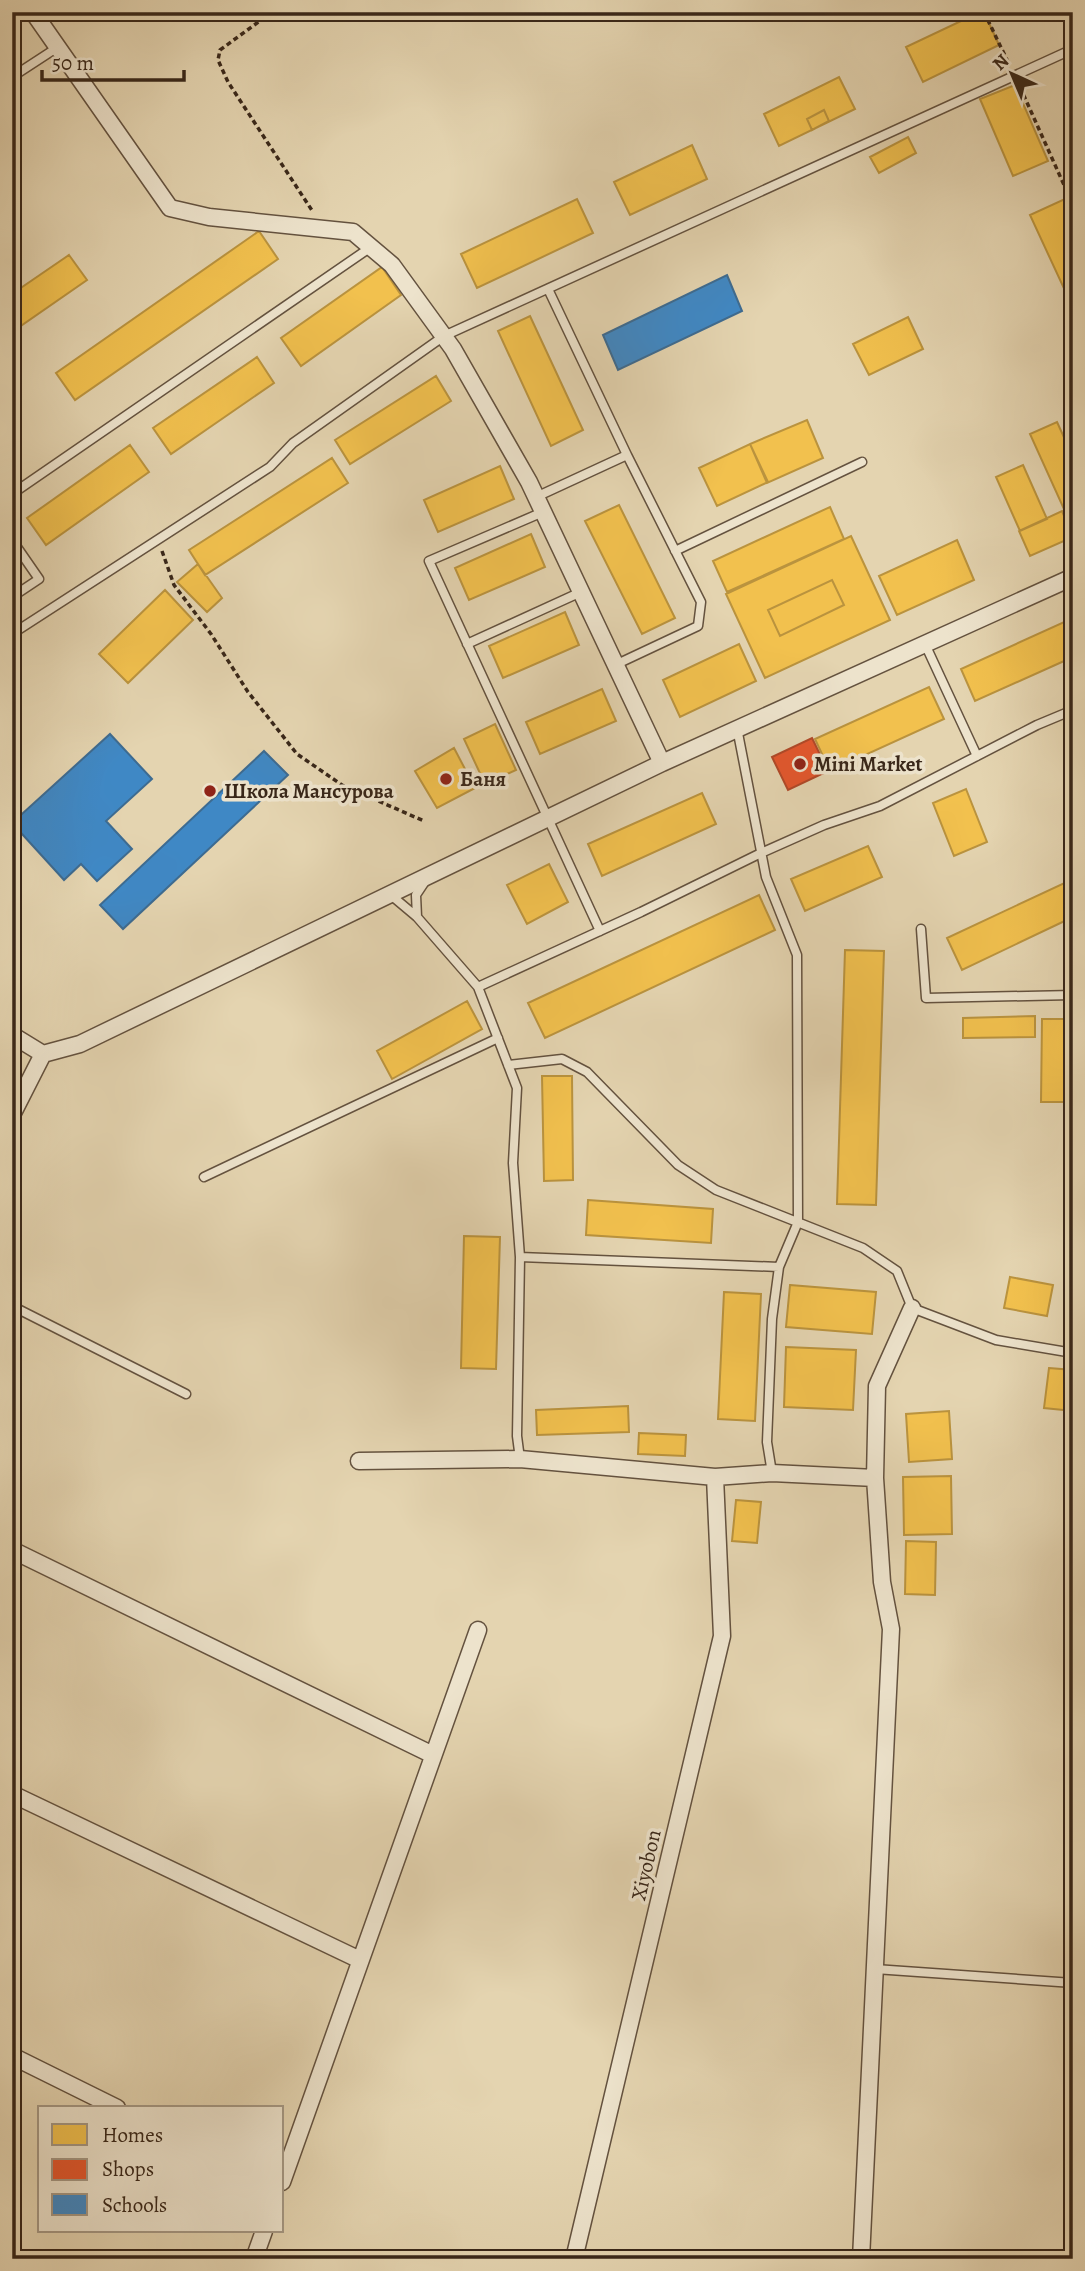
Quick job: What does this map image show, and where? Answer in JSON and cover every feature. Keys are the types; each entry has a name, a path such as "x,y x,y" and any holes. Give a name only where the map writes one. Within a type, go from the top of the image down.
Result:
{"street":[{"path":"33,12 170,208 209,217 354,232 392,265 444,336 540,504 662,763"},
{"path":"12,1035 43,1054 80,1044 426,880 737,728 925,643 1071,582"},
{"path":"12,1115 43,1054"},
{"path":"861,2259 891,1629 882,1582 874,1478 877,1386 912,1308"},
{"path":"359,1461 520,1459 715,1477 772,1473 874,1478"},
{"name":"Xiyobon","path":"574,2259 722,1636 715,1477"},
{"path":"12,1550 433,1755"},
{"path":"284,2176 478,1630"},
{"path":"12,1794 360,1960"},
{"path":"12,2056 113,2106"},
{"path":"254,2259 264,2232"}],"lane":[{"path":"12,77 58,47"},
{"path":"12,634 270,467 293,443 444,336 1073,49"},
{"path":"12,494 371,247"},
{"path":"548,289 701,602 698,626 615,665"},
{"path":"600,931 429,561 540,504 627,455"},
{"path":"675,551 862,462"},
{"path":"12,540 39,579 12,597"},
{"path":"467,644 581,592"},
{"path":"925,643 977,756"},
{"path":"478,987 761,853 824,825 880,806 1073,710"},
{"path":"737,728 765,877 797,955 798,1222 779,1267 772,1319 767,1442 772,1473"},
{"path":"417,917 416,895 426,880"},
{"path":"392,896 417,917 478,987 517,1088 513,1163 520,1257 517,1436 520,1459"},
{"path":"921,929 926,998 1073,995"},
{"path":"204,1177 498,1038"},
{"path":"508,1065 562,1059 587,1072 678,1164 716,1190 863,1248 897,1271 912,1308 996,1340 1073,1353"},
{"path":"520,1257 779,1267"},
{"path":"12,1306 186,1394"},
{"path":"875,1969 1073,1983"}],"path":[{"path":"272,12 220,50 218,60 228,82 324,229"},
{"path":"984,12 1073,205"},
{"path":"163,535 162,552 174,585 248,692 297,754 342,785 424,821"}],"building: Homes":[{"path":"984,12 999,45 923,82 906,47"},
{"path":"839,77 855,109 779,146 764,114"},
{"path":"1015,85 1048,161 1013,176 980,99"},
{"path":"824,110 829,121 812,130 807,119"},
{"path":"908,137 916,153 879,173 870,157"},
{"path":"692,145 707,179 630,215 614,182"},
{"path":"1067,198 1073,210 1073,292 1067,295 1030,215"},
{"path":"577,199 593,233 477,288 461,254"},
{"path":"259,231 278,259 75,400 56,373"},
{"path":"69,255 87,280 12,332 12,294"},
{"path":"382,267 401,295 301,366 281,338"},
{"path":"530,316 583,430 551,446 498,331"},
{"path":"908,317 923,349 869,375 853,344"},
{"path":"257,357 274,383 171,454 153,428"},
{"path":"436,376 451,401 350,464 335,440"},
{"path":"807,420 823,458 767,483 750,444"},
{"path":"1057,422 1073,457 1073,529 1030,434"},
{"path":"750,444 768,482 717,506 699,468"},
{"path":"130,445 149,472 46,545 27,518"},
{"path":"332,458 348,483 205,575 189,550"},
{"path":"1023,465 1047,519 1020,531 996,477"},
{"path":"500,466 514,499 438,532 424,500"},
{"path":"619,505 675,618 642,634 585,521"},
{"path":"830,507 844,539 727,592 713,561"},
{"path":"1062,511 1073,537 1030,556 1019,531"},
{"path":"531,534 545,567 469,600 455,568"},
{"path":"851,536 890,620 765,678 726,594"},
{"path":"957,540 974,580 897,615 879,576"},
{"path":"198,564 222,598 207,612 177,582"},
{"path":"832,580 844,605 780,636 768,610"},
{"path":"165,590 193,620 128,683 99,654"},
{"path":"565,612 579,645 503,678 489,646"},
{"path":"1073,618 1073,657 975,701 961,669"},
{"path":"739,644 756,681 680,717 663,680"},
{"path":"929,687 944,719 830,771 815,739"},
{"path":"602,689 616,721 540,754 526,722"},
{"path":"495,724 516,770 485,784 464,739"},
{"name":"Баня","path":"454,748 475,788 437,808 415,771"},
{"path":"966,789 987,842 954,856 933,803"},
{"path":"702,793 716,824 602,876 588,844"},
{"path":"868,846 882,877 805,911 791,879"},
{"path":"549,864 568,902 527,924 507,885"},
{"path":"1073,879 1073,917 962,970 947,938"},
{"path":"759,895 775,930 545,1038 528,1003"},
{"path":"845,950 884,951 876,1205 837,1204"},
{"path":"467,1001 482,1029 392,1079 377,1051"},
{"path":"1035,1016 1035,1037 963,1038 963,1018"},
{"path":"1042,1019 1073,1019 1073,1102 1041,1102"},
{"path":"542,1076 572,1076 573,1180 544,1181"},
{"path":"588,1200 713,1209 711,1243 586,1235"},
{"path":"1065,1209 1073,1209 1073,1289 1064,1289"},
{"path":"464,1236 500,1237 496,1369 461,1368"},
{"path":"1010,1277 1053,1285 1047,1316 1004,1308"},
{"path":"790,1285 876,1292 872,1334 786,1327"},
{"path":"724,1292 761,1294 755,1421 718,1419"},
{"path":"786,1347 856,1350 853,1410 784,1407"},
{"path":"1049,1368 1073,1370 1073,1411 1044,1408"},
{"path":"628,1406 629,1432 537,1435 536,1410"},
{"path":"949,1411 952,1459 909,1462 906,1414"},
{"path":"639,1433 686,1435 685,1456 638,1454"},
{"path":"951,1476 952,1534 904,1535 903,1477"},
{"path":"736,1500 761,1502 757,1543 732,1541"},
{"path":"906,1541 936,1542 935,1595 905,1594"}],"building: Shops":[{"name":"Mini Market","path":"812,738 828,771 788,790 772,757"}],"building: Schools":[{"path":"727,275 742,311 618,370 603,335"},
{"path":"110,734 152,779 106,821 132,849 97,881 81,864 64,880 12,823"},
{"path":"264,751 288,775 123,929 100,905"}],"place":[{"name":"Mini Market","path":"800,764"},
{"name":"Баня","path":"446,779"},
{"name":"Школа Мансурова","path":"210,791"}]}
